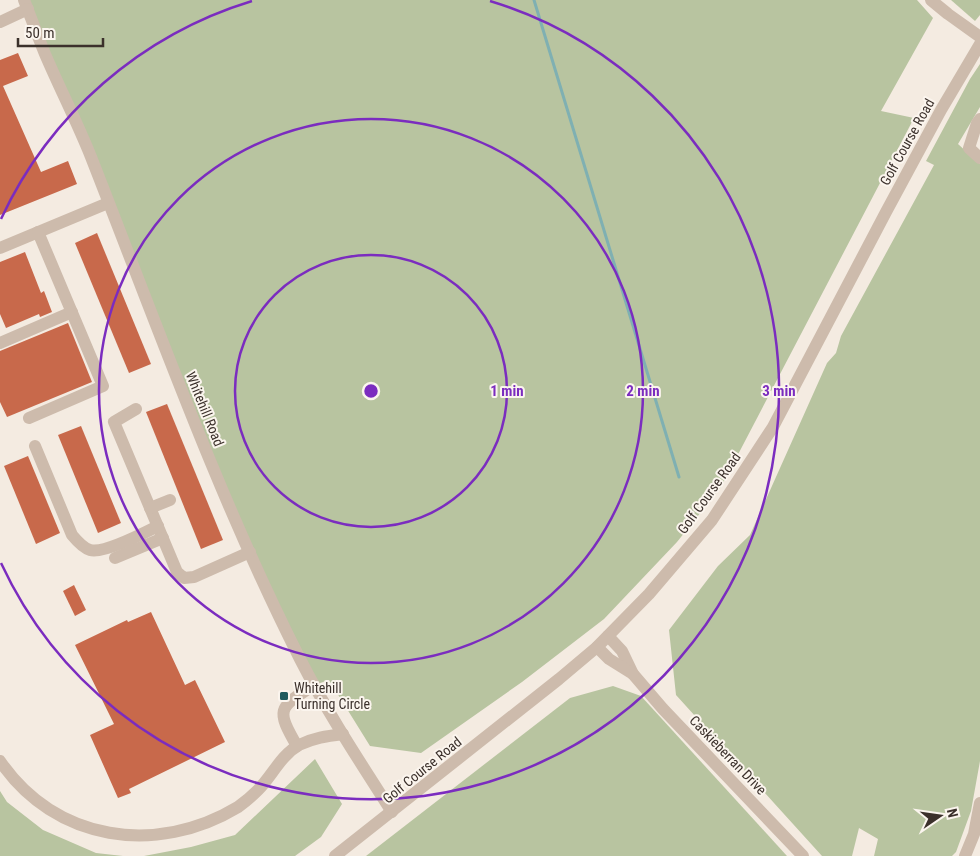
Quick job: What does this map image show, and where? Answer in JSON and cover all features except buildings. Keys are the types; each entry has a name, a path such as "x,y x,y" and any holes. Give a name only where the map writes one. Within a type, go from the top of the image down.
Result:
{"street":[{"path":"931,0 980,36"},
{"path":"0,22 26,4"},
{"name":"Whitehill Road","path":"26,4 44,52 90,155 183,394 250,552 314,685 392,812"},
{"name":"Golf Course Road","path":"335,856 597,647 649,594 712,520 773,427 941,110 980,44"},
{"path":"980,119 977,122 969,148 980,158"},
{"path":"0,248 108,203"},
{"path":"29,418 103,386 38,232"},
{"path":"0,343 72,312"},
{"path":"136,409 114,422 177,572 184,578 194,577 250,552"},
{"path":"35,446 72,535 79,544 90,550 103,550 160,532"},
{"path":"150,508 170,500"},
{"path":"115,558 160,532"},
{"name":"Caskieberran Drive","path":"608,636 622,651 633,674 663,709 804,856"},
{"name":"Caskieberran Drive","path":"597,647 609,659 633,674"},
{"path":"297,746 285,726 282,718 283,711 286,705 314,685"},
{"path":"0,761 28,796 73,826 96,835 143,841 168,839 214,824 238,808 259,790 281,761 297,746 318,737 343,734"},
{"path":"965,856 974,834 980,803"}],"green space":[{"path":"24,0 917,0 933,18 881,111 914,118 721,487 677,542 604,619 522,682 421,753 370,746 329,680 314,685 259,572"},
{"path":"951,0 980,0 980,15 975,21"},
{"path":"980,64 980,107 958,144 980,164 980,761 971,811 956,852 952,856 874,856 878,839 859,828 852,856 822,856 676,695 669,630 718,566 750,535 827,363 836,353 841,336 934,165 926,161"},
{"path":"613,686 641,696 787,856 366,856 570,698"},
{"path":"315,759 342,804 321,837 295,856 144,856 191,847 235,835"},
{"path":"0,791 7,802 43,830 96,853 123,856 0,856"}],"waterway":[{"path":"534,0 679,477"}],"place":[{"name":"Whitehill Turning Circle","path":"284,696"}]}
